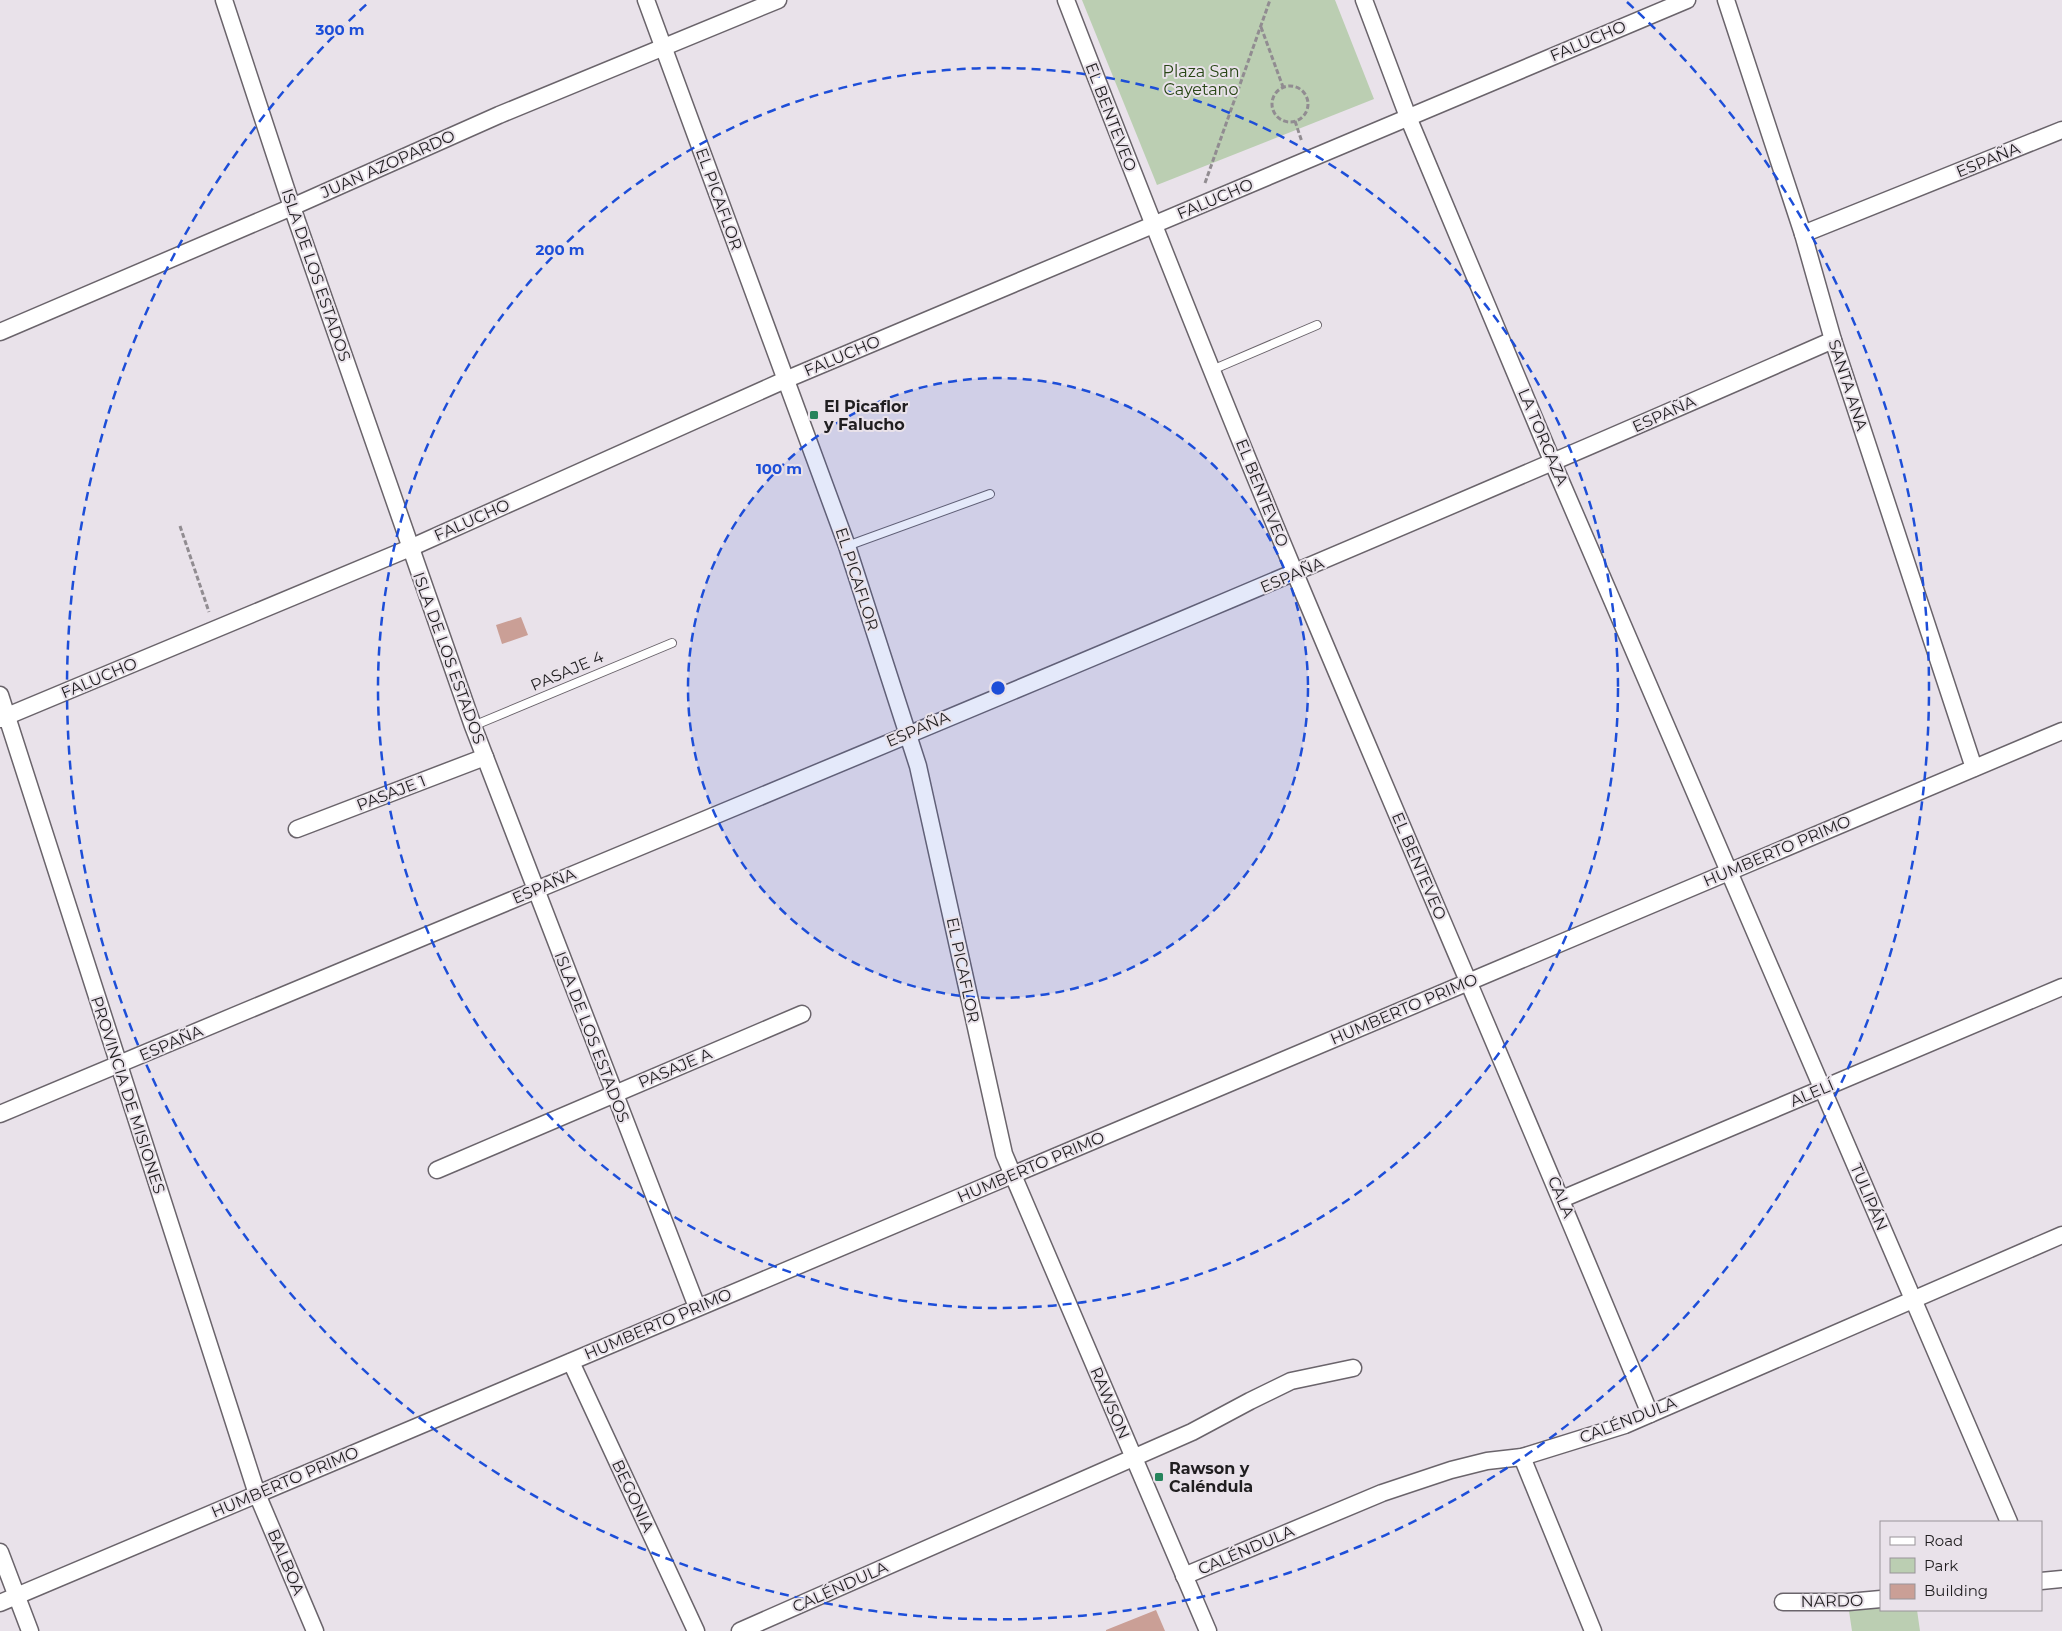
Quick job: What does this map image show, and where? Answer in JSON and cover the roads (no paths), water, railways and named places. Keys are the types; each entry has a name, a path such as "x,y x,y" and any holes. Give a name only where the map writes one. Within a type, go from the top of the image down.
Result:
{"street":[{"name":"ISLA DE LOS ESTADOS","path":"224,0 292,208 473,726 697,1307"},
{"name":"EL PICAFLOR","path":"646,0 785,380 801,417 847,546 908,733 918,766 999,1136 1012,1175"},
{"name":"JUAN AZOPARDO","path":"0,332 292,208 498,114 778,0"},
{"name":"EL BENTEVEO","path":"1066,0 1153,226 1295,574 1468,982"},
{"name":"LA TORCAZA","path":"1364,0 1408,117 1553,463 1730,871"},
{"name":"FALUCHO","path":"3,717 410,548 785,380 1687,0"},
{"name":"SANTA ANA","path":"1726,0 1803,234 1833,340 1974,768"},
{"name":"ESPAÑA","path":"1803,234 2062,130"},
{"name":"ESPAÑA","path":"0,1114 908,733 1295,574 1833,340"},
{"name":"PROVINCIA DE MISIONES","path":"0,695 3,717 119,1064 257,1494"},
{"name":"HUMBERTO PRIMO","path":"0,1603 2062,731"},
{"name":"PASAJE 1","path":"298,829 485,757"},
{"name":"TULIPÁN","path":"1730,871 2009,1521"},
{"name":"CALA","path":"1468,982 1562,1199 1650,1414"},
{"name":"ALELÍ","path":"1562,1199 2062,987"},
{"name":"PASAJE A","path":"437,1170 802,1014"},
{"name":"RAWSON","path":"1012,1175 1208,1631"},
{"name":"CALÉNDULA","path":"1184,1576 1382,1493 1452,1470 1487,1461 1522,1457 1595,1435 1650,1414 2062,1235"},
{"name":"BEGONIA","path":"571,1362 696,1631"},
{"name":"CALÉNDULA","path":"740,1631 1192,1432 1250,1401 1291,1382 1354,1368"},
{"path":"1522,1457 1593,1631"},
{"name":"BALBOA","path":"257,1494 315,1631"},
{"path":"0,1552 15,1596 30,1631"},
{"path":"2042,1581 2062,1579"},
{"name":"NARDO","path":"1783,1602 1848,1602 1880,1599"}],"lane":[{"path":"1212,370 1317,325"},
{"path":"847,546 990,494"},
{"name":"PASAJE 4","path":"473,726 672,643"}],"place":[{"name":"El Picaflor y Falucho","path":"814,415"},
{"name":"Rawson y Caléndula","path":"1159,1477"}],"park label":[{"name":"Plaza San Cayetano","path":"1201,80"}]}
